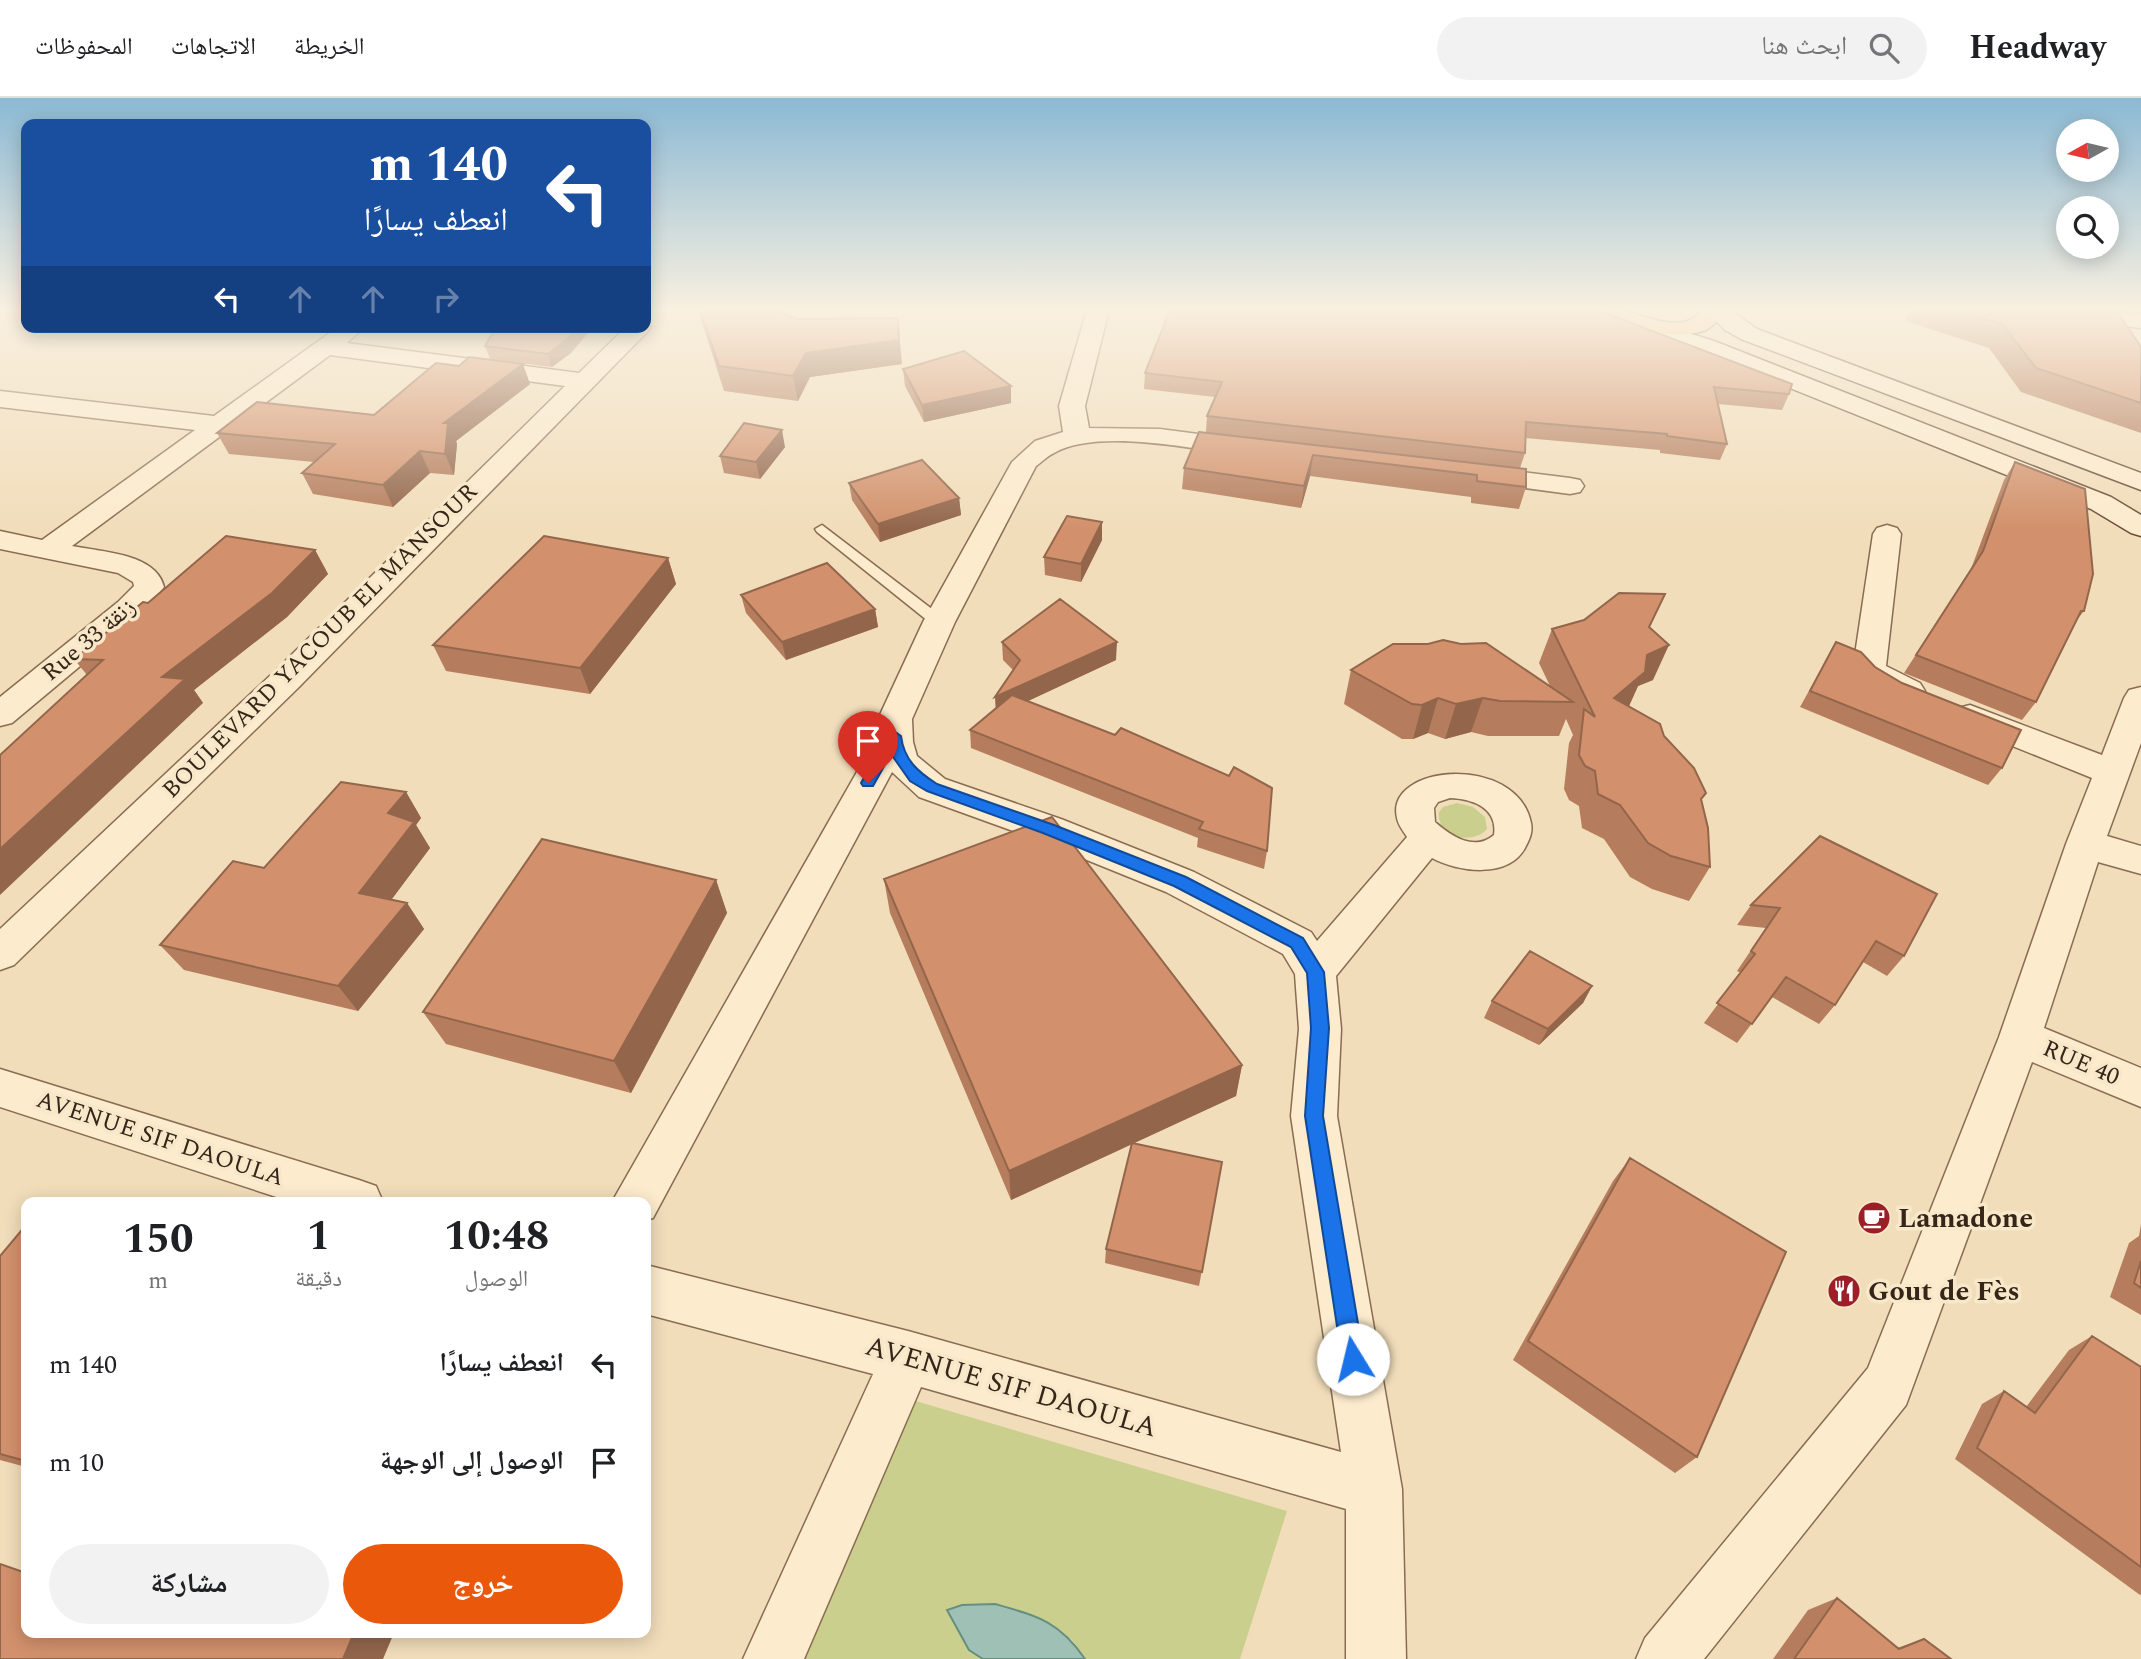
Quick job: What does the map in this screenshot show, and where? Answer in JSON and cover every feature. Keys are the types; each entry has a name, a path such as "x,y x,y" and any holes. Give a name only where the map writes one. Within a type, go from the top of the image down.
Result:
{"street":[{"path":"46,551 278,383"},
{"name":"BOULEVARD YACOUB EL MANSOUR","path":"0,954 287,679 492,472 586,383"},
{"path":"1077,435 1072,406 1078,383"},
{"path":"1799,383 2101,503 2141,527"},
{"path":"1878,383 2141,482"},
{"path":"0,399 221,425"},
{"path":"1272,452 1128,435 1077,435 1045,445 1025,462 939,622 895,719 895,750 915,777 932,788 1048,829 1180,882 1297,943 1315,972 1320,1028 1314,1116 1374,1489 1376,1659"},
{"path":"1446,471 1570,486"},
{"path":"2141,509 2141,519"},
{"path":"1887,534 1869,668 1878,677 1936,702 2112,772"},
{"name":"Rue 33 زنقة","path":"0,540 127,566 147,578 149,587 129,609 0,715"},
{"path":"1667,1659 1887,1387 2020,1037 2085,844 2141,698"},
{"path":"639,1197 894,736"},
{"path":"1315,972 1427,839"},
{"path":"2085,844 2141,860"},
{"name":"RUE 40","path":"2020,1037 2141,1088"},
{"name":"AVENUE SIF DAOULA","path":"0,1088 343,1197"},
{"name":"AVENUE SIF DAOULA","path":"651,1291 908,1357 1374,1489"},
{"path":"773,1659 908,1357"}],"lane":[{"path":"822,528 939,622"}],"green space":[{"path":"1457,803 1473,807 1485,817 1487,829 1481,834 1464,838 1443,828 1439,812 1443,807"},
{"path":"909,1399 1287,1511 1240,1659 1085,1659 1071,1639 969,1650 983,1659 800,1659"}],"water":[{"path":"995,1604 1023,1612 1056,1628 1085,1659 983,1659 969,1650 947,1610 962,1605"}],"building":[{"path":"412,383 498,383 444,423 448,423 445,454 420,451 383,485 302,473 335,444 217,433 257,402 374,415"},
{"path":"910,383 1007,383 1011,386 922,405"},
{"path":"1222,383 1792,384 1789,394 1714,387 1727,444 1667,434 1526,422 1525,453 1207,416"},
{"path":"2081,383 2141,383 2141,403"},
{"path":"744,423 782,430 756,462 720,456"},
{"path":"1199,432 1526,469 1526,487 1477,481 1477,475 1313,455 1304,486 1184,468"},
{"path":"922,460 959,498 878,524 849,483"},
{"path":"2015,462 2085,489 2093,574 2084,611 2081,611 2036,702 1916,655 1983,551"},
{"path":"1067,516 1102,522 1081,564 1044,557"},
{"path":"226,536 315,550 272,593 162,677 185,679 0,849 0,755 103,660 74,659 143,602 148,603"},
{"path":"544,536 668,558 580,668 433,645"},
{"path":"827,563 875,609 782,642 741,595"},
{"path":"1619,593 1665,594 1649,627 1669,645 1647,655 1645,672 1614,698 1660,724 1664,736 1694,768 1706,793 1701,799 1708,828 1710,867 1671,856 1648,843 1620,805 1598,794 1595,771 1585,766 1579,755 1584,709 1595,717 1552,629 1584,620"},
{"path":"1060,599 1117,642 995,697 1020,660 1002,642"},
{"path":"1443,640 1461,644 1486,643 1573,702 1500,701 1483,698 1456,704 1438,698 1422,705 1412,704 1351,670 1393,644 1428,644"},
{"path":"1836,642 1861,652 1875,667 1902,683 2021,730 2002,768 1810,691"},
{"path":"1012,695 1115,735 1121,728 1229,776 1234,767 1272,788 1267,851 1199,829 1203,822 970,730"},
{"path":"341,782 406,792 388,813 414,822 359,893 407,903 338,986 160,945 233,861 264,868"},
{"path":"1052,817 1242,1065 1009,1171 884,879"},
{"path":"1820,836 1937,894 1904,956 1876,941 1835,1005 1786,977 1752,1024 1717,1003 1755,954 1751,951 1780,908 1751,905"},
{"path":"542,839 716,880 614,1061 423,1012"},
{"path":"1530,951 1592,986 1548,1029 1492,1001"},
{"path":"1132,1143 1222,1162 1202,1272 1106,1249"},
{"path":"1630,1158 1786,1252 1697,1457 1528,1341"},
{"path":"21,1231 21,1460 0,1454 0,1256"},
{"path":"2141,1261 2141,1288 2134,1283"},
{"path":"2092,1336 2141,1367 2141,1567 1977,1448 2004,1391 2035,1413"},
{"path":"0,1564 21,1571 21,1638 352,1638 343,1659 0,1659"},
{"path":"1837,1598 1899,1649 1924,1639 1951,1659 1794,1659"}],"place":[{"name":"Lamadone","path":"1874,1218"},
{"name":"Gout de Fès","path":"1844,1291"}],"route":[{"path":"868,783 894,736 895,750 904,764 915,777 932,788 1048,829 1180,882 1297,943 1315,972 1320,1028 1314,1116 1353,1359"}]}
